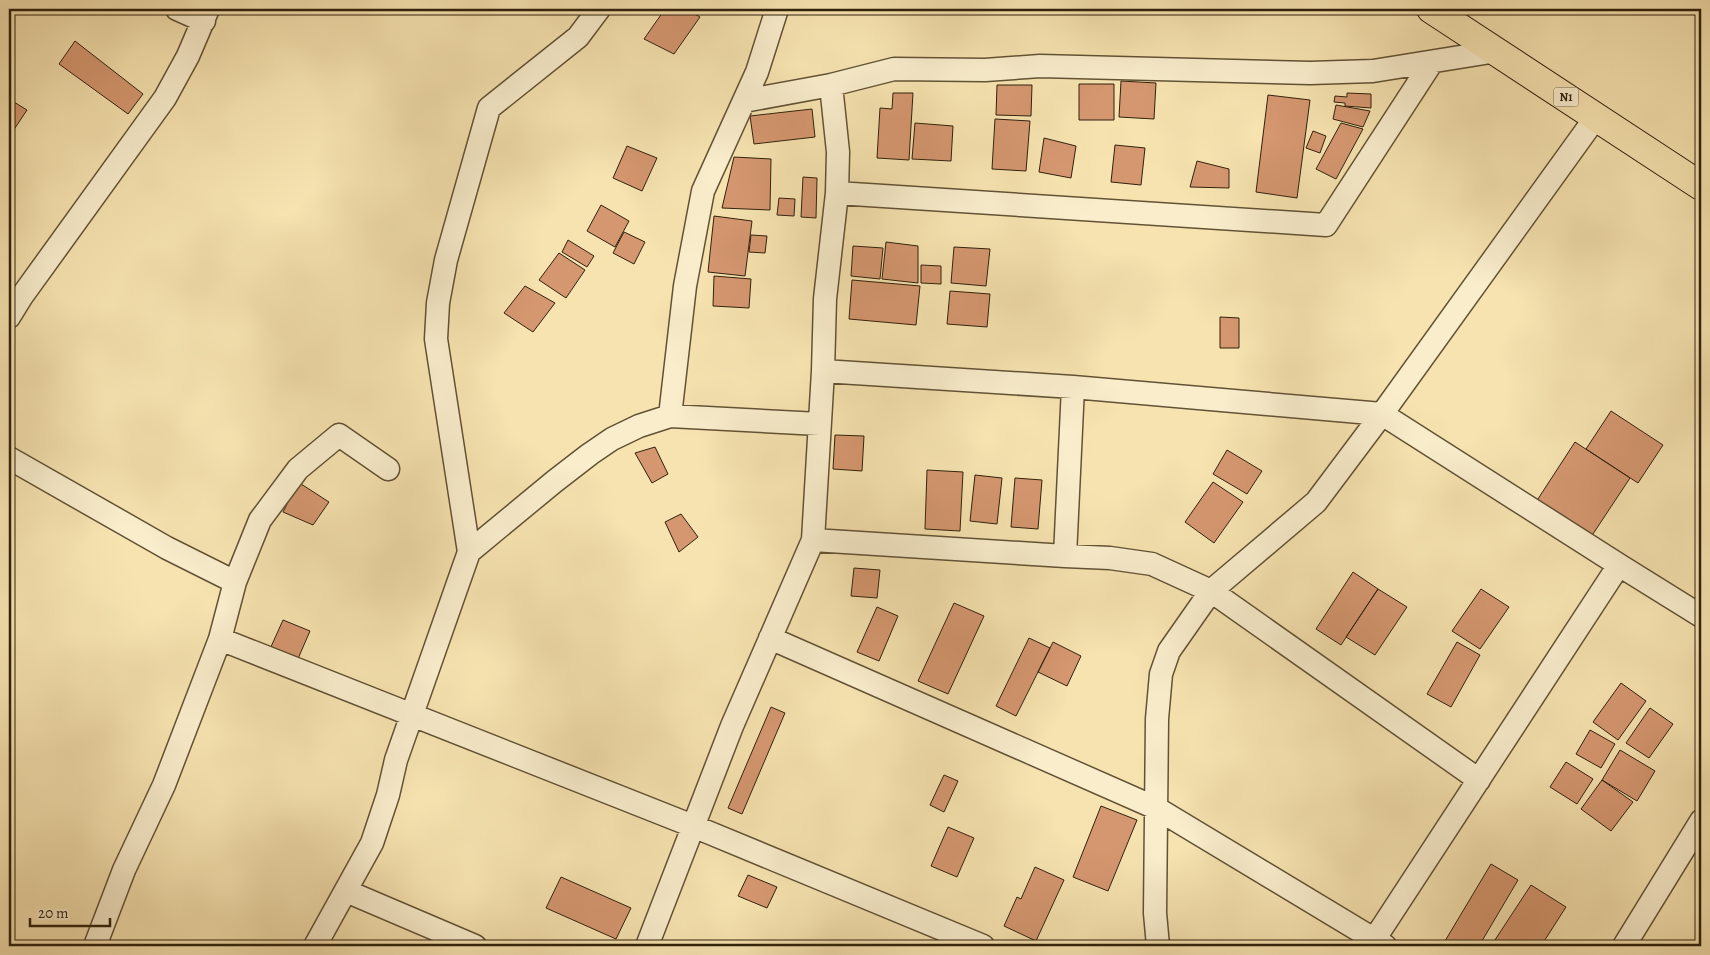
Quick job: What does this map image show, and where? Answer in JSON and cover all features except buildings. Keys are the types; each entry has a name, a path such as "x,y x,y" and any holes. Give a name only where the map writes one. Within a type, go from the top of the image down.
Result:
{"main road":[{"name":"N1","path":"1431,9 1701,186"}],"street":[{"path":"9,317 22,296 165,98 188,56 206,15 178,9"},
{"path":"315,946 372,843 388,795 396,760 469,552 436,339 438,303 446,260 489,108 578,37 599,9"},
{"path":"670,416 685,286 703,191 757,72 777,9"},
{"path":"744,101 832,85 894,69 985,70 1040,66 1310,74 1373,71 1497,51"},
{"path":"837,193 1326,225 1432,62"},
{"path":"647,946 732,726 813,540 823,371 825,300 837,193 838,152 832,85"},
{"path":"1158,946 1155,913 1157,719 1161,674 1168,651 1211,591 1316,502 1382,414 1596,117"},
{"path":"823,371 1073,388 1382,414 1701,616"},
{"path":"1065,556 1073,388"},
{"path":"469,552 555,481 612,439 638,426 670,416 819,424"},
{"path":"95,946 124,870 164,785 220,639 235,582 260,520 298,469 339,435 388,469"},
{"path":"9,458 166,548 235,582"},
{"path":"813,540 1110,558 1152,564 1211,591 1479,780"},
{"path":"770,638 1156,808 1376,944 1479,780 1619,565"},
{"path":"220,639 694,826 983,946"},
{"path":"1624,946 1701,821"},
{"path":"346,891 475,946"}]}
